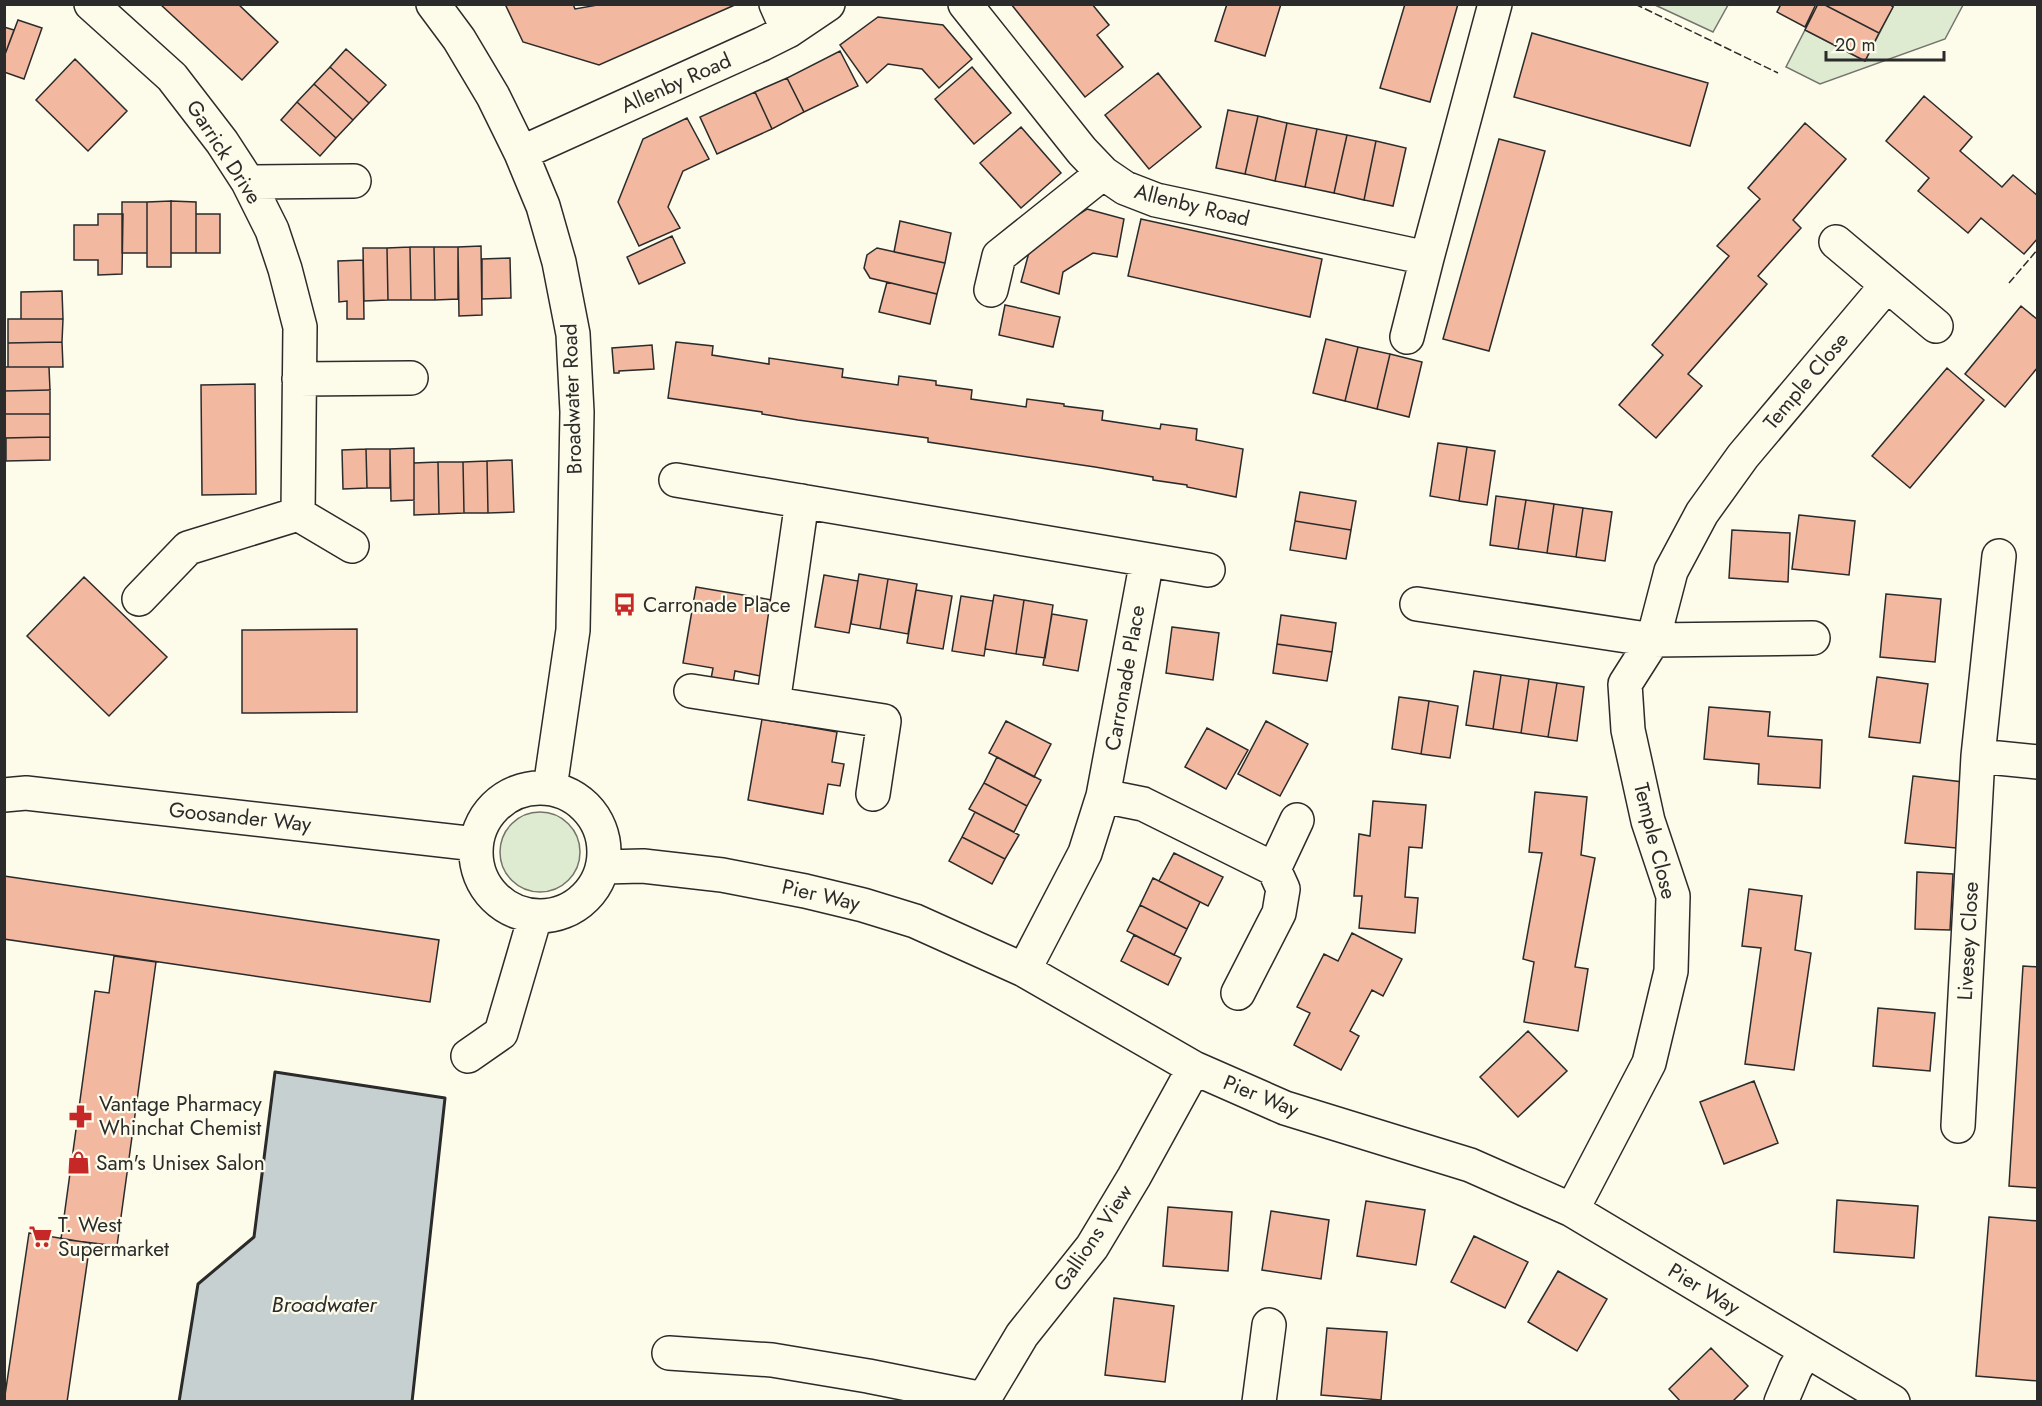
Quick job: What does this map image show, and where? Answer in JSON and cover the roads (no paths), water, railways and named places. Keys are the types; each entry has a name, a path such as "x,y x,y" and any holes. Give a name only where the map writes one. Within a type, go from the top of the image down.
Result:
{"street":[{"name":"Garrick Drive","path":"91,4 172,77 222,142 248,182 272,230 300,327 298,514"},
{"name":"Broadwater Road","path":"433,4 459,39 488,87 521,153 543,206 559,262 573,334 577,412 573,630 550,788"},
{"name":"Allenby Road","path":"521,153 782,18 828,4"},
{"name":"Allenby Road","path":"965,4 1065,130 1103,173 1125,188 1156,200 1427,258"},
{"path":"1407,337 1496,4"},
{"path":"991,290 999,256 1103,173"},
{"path":"248,182 354,181"},
{"path":"1836,242 1936,326"},
{"name":"Temple Close","path":"1572,1210 1649,1063 1671,970 1673,896 1648,821 1628,730 1625,684 1653,640 1671,571 1702,513 1743,456 1887,285"},
{"path":"299,379 411,378"},
{"path":"676,480 1208,570"},
{"path":"773,704 802,501"},
{"path":"139,599 188,548 298,514 352,546"},
{"name":"Livesey Close","path":"1958,1126 1978,756 1999,556"},
{"name":"Carronade Place","path":"1024,970 1085,853 1103,796 1147,560"},
{"path":"1417,604 1653,640 1813,638"},
{"path":"691,691 884,721 873,795"},
{"path":"1978,756 2037,762"},
{"path":"550,788 570,795 587,807 599,825 604,846 603,867 594,888 578,905 557,915 535,917 514,912 497,901 484,884 477,865 476,844 482,824 494,808 510,795 529,789 550,788"},
{"name":"Goosander Way","path":"4,795 26,793 476,844"},
{"path":"1103,796 1143,804 1274,869 1283,889 1279,913 1238,993"},
{"path":"1274,869 1297,820"},
{"name":"Pier Way","path":"603,867 643,866 722,875 854,902 915,921 1024,970 1194,1068 1285,1108 1470,1165 1572,1210 1893,1401"},
{"path":"468,1056 501,1033 535,917"},
{"name":"Gallions View","path":"983,1400 1022,1335 1092,1247 1134,1177 1194,1068"},
{"path":"1259,1401 1269,1324"},
{"path":"1781,1401 1806,1351"},
{"path":"669,1353 771,1360 868,1376 983,1400"}],"water":[{"name":"Broadwater","path":"275,1072 445,1098 412,1401 179,1401 198,1284 254,1237"}],"place":[{"name":"Carronade Place","path":"625,605"},
{"name":"Vantage Pharmacy Whinchat Chemist","path":"81,1116"},
{"name":"Sam's Unisex Salon","path":"78,1163"},
{"name":"T. West Supermarket","path":"40,1237"}]}
